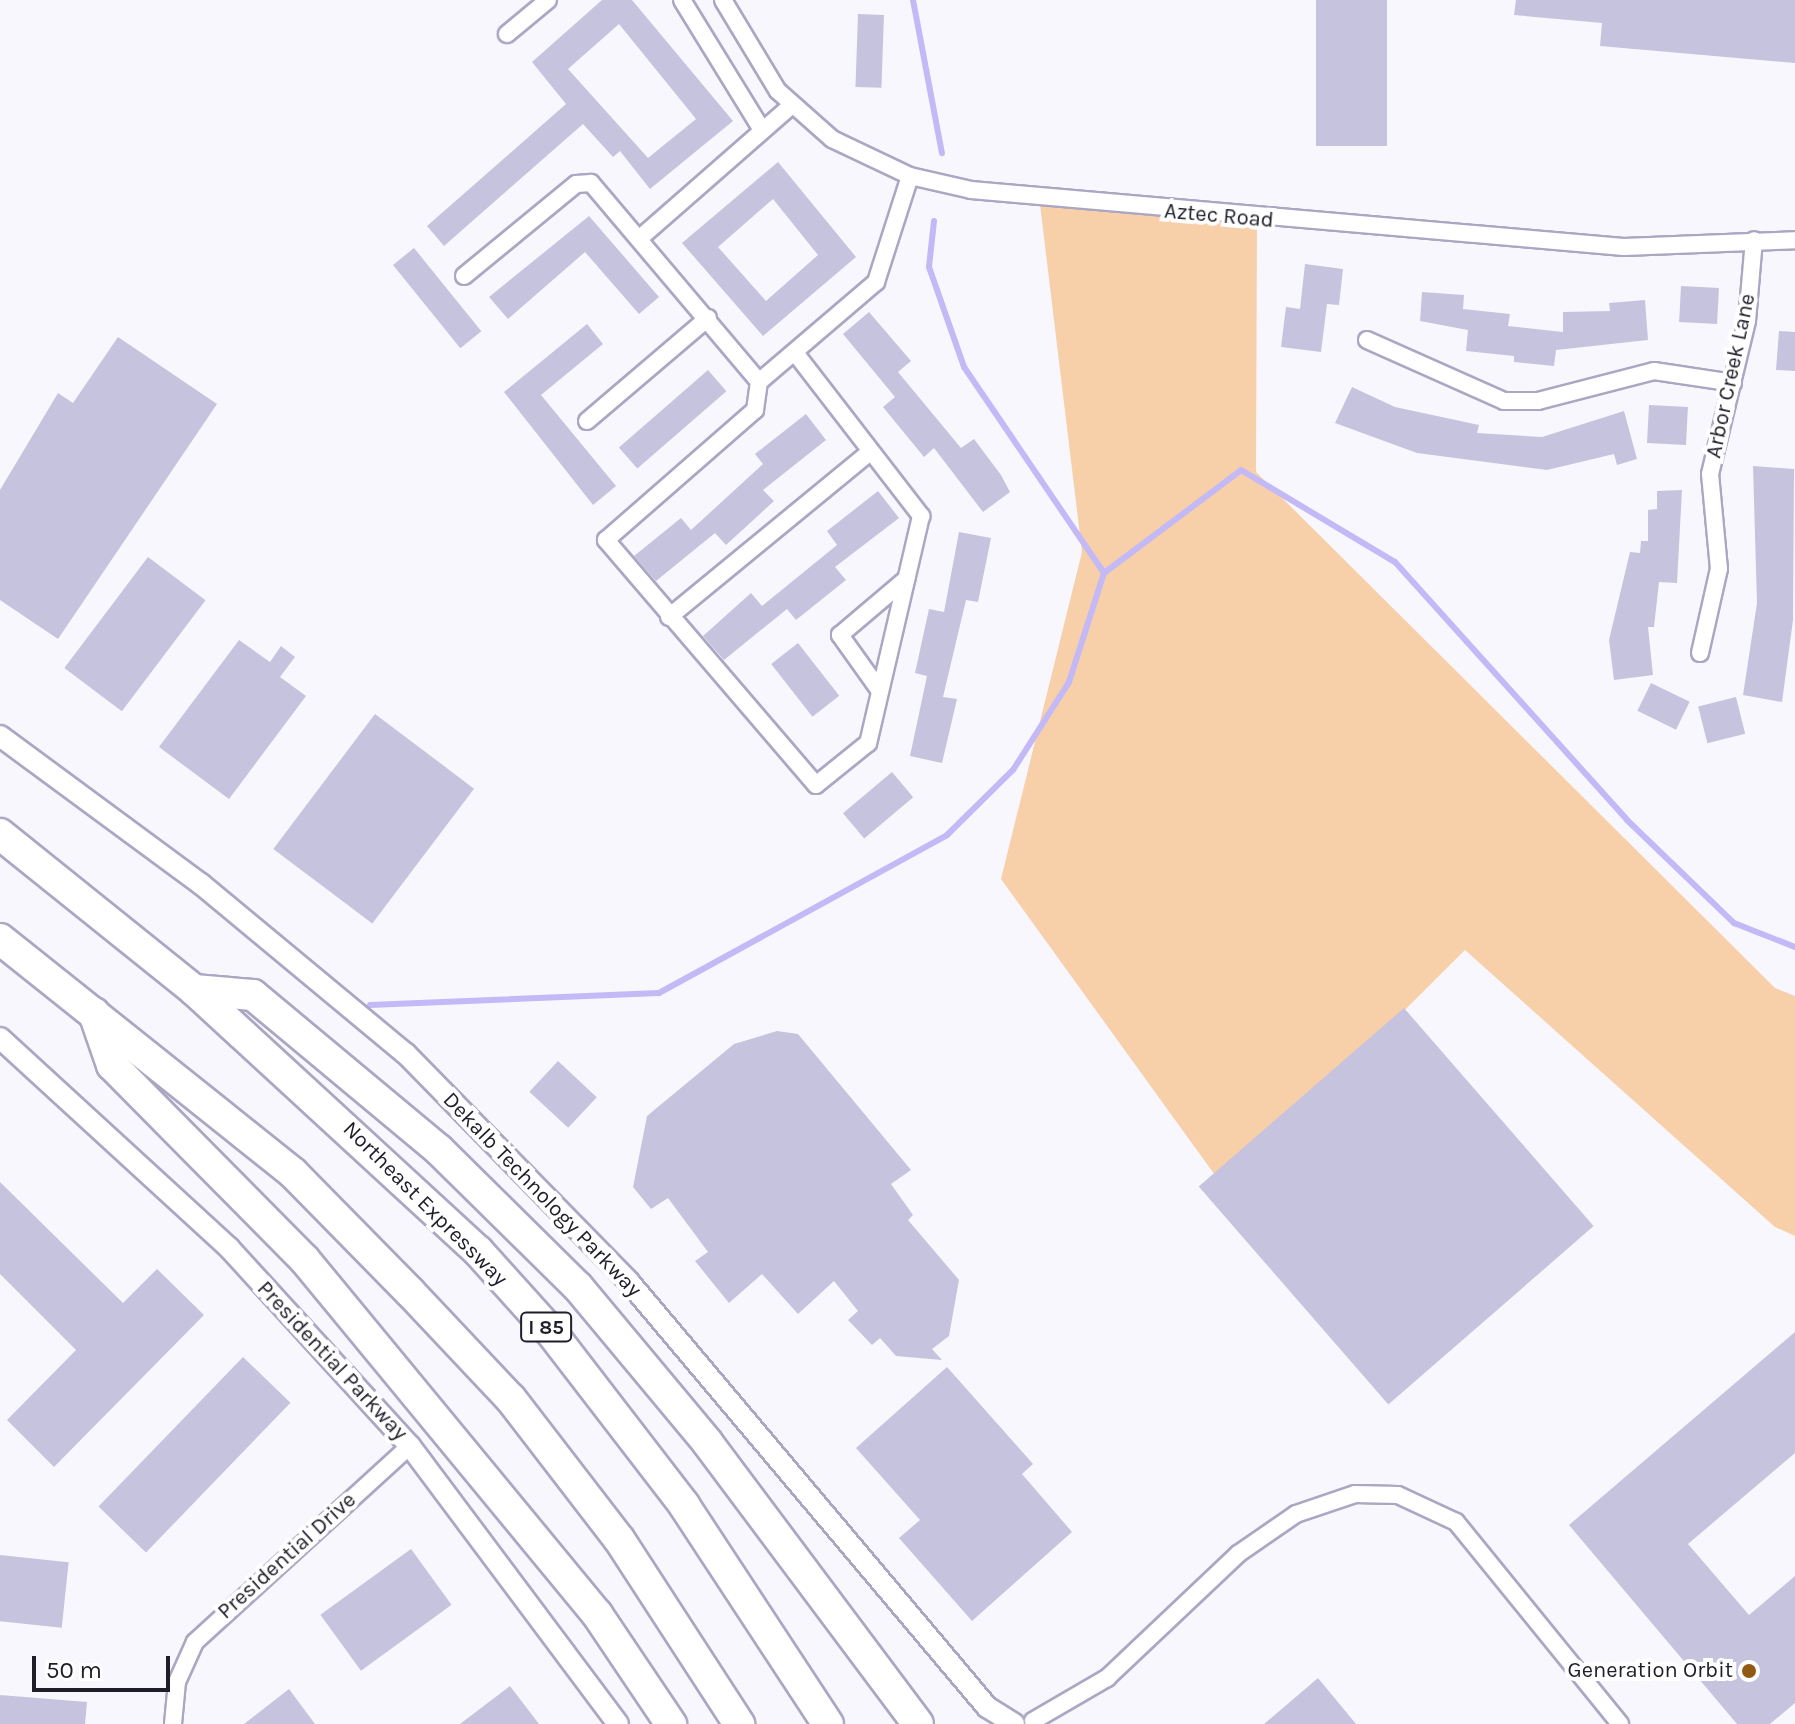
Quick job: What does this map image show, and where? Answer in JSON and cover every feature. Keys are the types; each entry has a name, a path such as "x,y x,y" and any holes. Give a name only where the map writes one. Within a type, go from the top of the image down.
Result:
{"highway":[{"name":"Northeast Expressway","path":"0,834 194,990 407,1181 551,1332 684,1505 828,1724"},
{"path":"0,939 293,1173 511,1399 619,1539 739,1724"},
{"path":"194,990 253,995 438,1149 578,1287 707,1442 918,1724"},
{"path":"94,1013 112,1065 305,1260 597,1614 671,1724"}],"street":[{"path":"507,34 548,0"},
{"path":"682,0 762,130"},
{"name":"Aztec Road","path":"723,0 743,43 792,105 832,139 910,176 1055,202 1409,232 1624,247 1795,240"},
{"path":"640,238 792,105"},
{"path":"796,354 921,516 868,743 816,785 606,540 755,410 759,382 796,354 876,282 910,176"},
{"path":"464,276 576,184 591,183 759,382"},
{"name":"Arbor Creek Lane","path":"1700,653 1719,569 1710,474 1733,383 1754,240"},
{"path":"587,421 708,318"},
{"path":"1367,340 1504,401 1538,401 1654,371 1733,383"},
{"path":"669,617 870,452"},
{"path":"880,691 840,635 906,579"},
{"name":"Dekalb Technology Parkway","path":"0,736 201,884 406,1054 629,1282 987,1707 1023,1723 1107,1678 1238,1554 1296,1514 1355,1494 1398,1495 1456,1522 1620,1724"},
{"name":"Presidential Parkway","path":"5,1043 229,1248 410,1446 618,1724"},
{"name":"Presidential Drive","path":"173,1724 177,1682 195,1642 410,1446"}],"shaded area":[{"path":"1039,196 1257,215 1256,472 1775,988 1795,996 1795,1236 1775,1227 1465,950 1225,1189 1001,879 1082,552"}],"building":[{"path":"602,0 632,0 733,121 650,189 620,151 613,157 583,124 444,246 427,226 566,104 532,62","holes":["619,24 696,119 648,158 568,69"]},
{"path":"1316,0 1387,0 1387,146 1316,146"},
{"path":"1516,0 1795,0 1795,63 1600,46 1602,23 1514,15"},
{"path":"858,14 884,15 881,88 855,87"},
{"path":"778,162 856,257 763,336 682,243","holes":["773,199 818,255 766,301 718,247"]},
{"path":"589,216 659,297 639,314 585,252 508,319 489,297"},
{"path":"414,248 481,331 460,348 393,265"},
{"path":"1305,264 1343,269 1339,305 1327,304 1321,352 1281,347 1286,307 1300,309"},
{"path":"1681,286 1719,288 1717,324 1679,322"},
{"path":"1422,292 1464,295 1463,309 1510,314 1508,326 1563,332 1563,312 1610,311 1609,303 1645,300 1648,340 1556,350 1554,366 1514,362 1514,356 1466,351 1468,330 1420,321"},
{"path":"869,312 911,361 898,372 961,448 974,439 1001,475 1010,492 983,512 934,448 924,457 883,407 895,397 843,334"},
{"path":"587,324 603,344 541,395 616,486 593,505 504,392"},
{"path":"1779,331 1795,332 1795,371 1776,370"},
{"path":"118,337 217,404 58,639 0,600 0,490 58,393 73,403"},
{"path":"708,370 726,391 637,469 619,447"},
{"path":"1352,387 1395,407 1479,425 1477,433 1542,437 1624,411 1637,459 1617,465 1614,454 1547,470 1417,453 1335,423"},
{"path":"1649,405 1688,407 1686,445 1647,443"},
{"path":"806,414 826,440 763,490 774,501 726,545 715,533 656,581 634,556 681,518 691,530 763,464 755,454"},
{"path":"1753,466 1794,469 1793,620 1782,702 1743,695 1757,603"},
{"path":"1682,490 1677,583 1659,582 1654,627 1648,627 1653,675 1614,680 1609,640 1630,552 1640,553 1641,541 1648,541 1648,510 1657,509 1657,491"},
{"path":"878,491 899,518 835,567 846,580 796,620 787,609 724,660 703,636 751,593 762,606 837,545 827,531"},
{"path":"959,532 991,538 978,602 966,600 943,697 957,699 942,763 910,756 927,676 915,673 929,609 944,612"},
{"path":"148,557 206,600 122,711 64,668"},
{"path":"239,640 270,662 281,646 295,657 280,677 306,696 229,799 159,747"},
{"path":"798,643 839,696 812,717 771,664"},
{"path":"1651,683 1690,702 1676,730 1637,711"},
{"path":"1736,697 1745,734 1707,743 1698,706"},
{"path":"375,714 474,789 372,924 273,849"},
{"path":"892,772 913,797 864,838 843,813"},
{"path":"1404,1008 1594,1226 1388,1405 1199,1186"},
{"path":"777,1031 798,1034 911,1170 891,1184 913,1215 908,1220 959,1280 949,1336 932,1349 942,1360 896,1356 880,1338 872,1345 848,1320 858,1311 834,1281 798,1314 762,1274 729,1303 695,1261 708,1252 668,1198 651,1209 633,1187 647,1116 734,1044"},
{"path":"558,1061 597,1097 568,1128 529,1092"},
{"path":"0,1182 123,1303 157,1269 204,1315 54,1467 7,1420 76,1350 0,1274"},
{"path":"1795,1332 1795,1453 1688,1544 1749,1615 1795,1576 1795,1703 1770,1724 1737,1724 1569,1525"},
{"path":"243,1357 290,1403 146,1552 99,1507"},
{"path":"947,1367 1033,1464 1022,1474 1072,1532 972,1621 899,1538 920,1520 856,1448"},
{"path":"411,1549 452,1605 361,1671 320,1615"},
{"path":"0,1555 69,1562 62,1628 0,1621"},
{"path":"1318,1678 1356,1724 1264,1724"},
{"path":"510,1686 539,1724 460,1724"},
{"path":"289,1689 315,1724 244,1724"},
{"path":"0,1695 87,1702 85,1724 0,1724"}],"waterway":[{"path":"913,0 942,153"},
{"path":"934,221 929,267 964,367 1104,573"},
{"path":"370,1005 659,993 947,835 1013,770 1069,682 1104,573 1241,470 1395,562 1627,820 1734,923 1795,947"}],"place":[{"name":"Generation Orbit","path":"1749,1671"}]}
